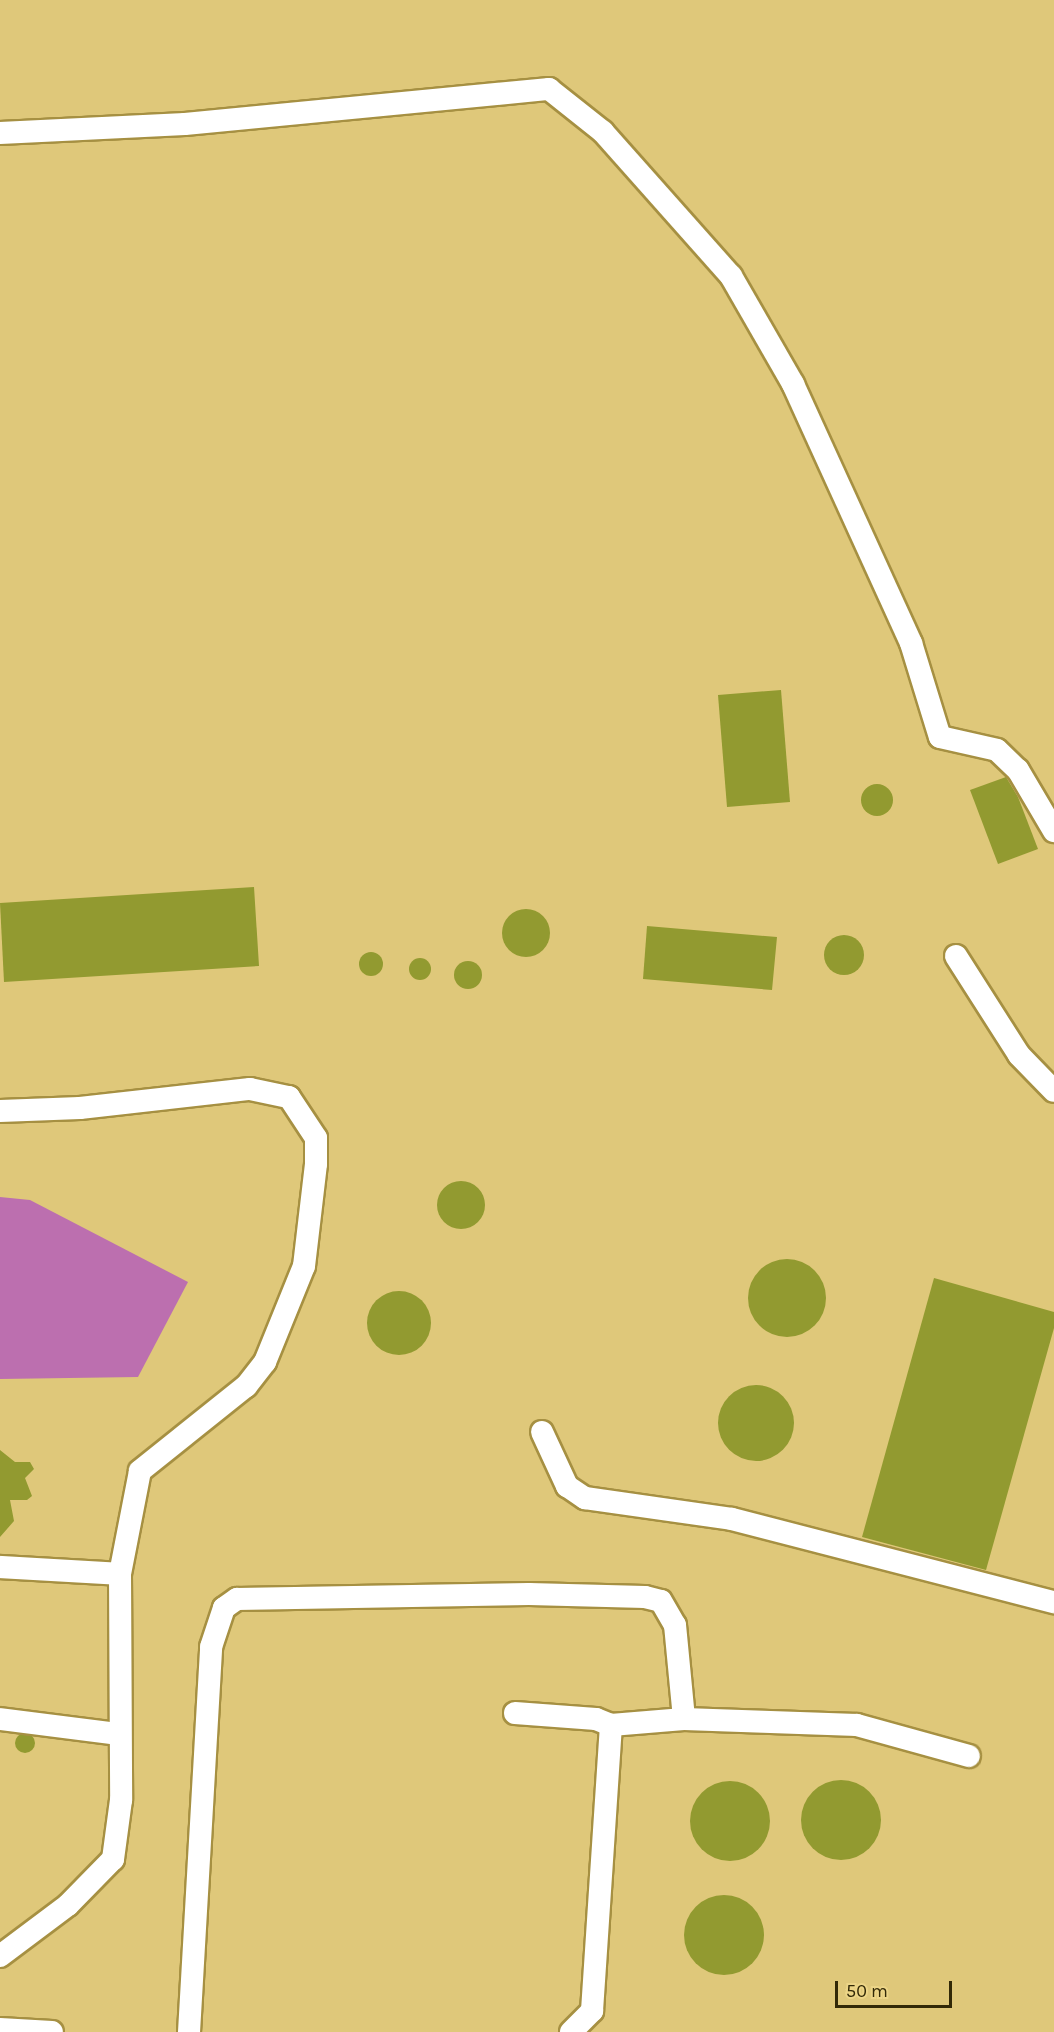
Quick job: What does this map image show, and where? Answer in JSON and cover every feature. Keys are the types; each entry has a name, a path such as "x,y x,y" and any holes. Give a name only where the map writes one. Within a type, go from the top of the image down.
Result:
{"street":[{"path":"0,133 185,124 549,89 603,132 731,276 793,384 901,622 940,737 997,750 1018,770 1054,831"},
{"path":"956,956 1019,1055 1054,1091"},
{"path":"0,1111 80,1108 250,1089 289,1097 316,1138 304,1266 265,1362 246,1386 140,1471 120,1575 122,1726 118,1734 121,1800 113,1859 69,1905 0,1956"},
{"path":"542,1432 567,1486 585,1498 732,1519 1054,1602"},
{"path":"0,1567 120,1575"},
{"path":"189,2032 212,1647 224,1608 237,1599 518,1594 645,1597 661,1601 675,1624 684,1719"},
{"path":"515,1713 596,1719 611,1725 684,1719 857,1725 969,1756"},
{"path":"0,1719 118,1734"},
{"path":"571,2032 592,2011 611,1725"},
{"path":"0,2029 52,2032"}],"shaded area":[{"path":"0,1197 30,1200 188,1282 138,1377 0,1379"}],"building":[{"path":"781,690 790,802 727,807 718,695"},
{"path":"1006,777 1018,797 1038,849 998,864 970,790"},
{"path":"877,784 888,789 893,800 888,811 877,816 866,811 861,800 866,789"},
{"path":"254,887 259,966 4,982 0,903"},
{"path":"521,909 531,909 543,916 550,928 550,938 543,950 531,957 521,957 506,946 502,938 502,928 513,913"},
{"path":"647,926 777,937 772,990 643,979"},
{"path":"844,935 858,941 864,955 858,969 844,975 830,969 824,955 830,941"},
{"path":"371,952 380,955 383,964 380,973 371,976 362,973 359,964 362,955"},
{"path":"420,958 428,961 431,969 428,977 420,980 412,977 409,969 412,961"},
{"path":"468,961 478,965 482,975 478,985 468,989 458,985 454,975 458,965"},
{"path":"461,1181 478,1188 485,1205 478,1222 461,1229 444,1222 437,1205 444,1188"},
{"path":"787,1259 802,1262 814,1271 823,1283 826,1298 823,1313 814,1325 802,1334 787,1337 772,1334 760,1325 751,1313 748,1298 751,1283 760,1271 772,1262"},
{"path":"934,1278 1054,1312 1054,1328 986,1570 862,1537"},
{"path":"399,1291 411,1293 422,1300 429,1311 431,1323 429,1335 422,1346 411,1353 399,1355 387,1353 376,1346 369,1335 367,1323 369,1311 376,1300 387,1293"},
{"path":"749,1385 763,1385 777,1391 788,1402 794,1416 791,1438 783,1450 763,1461 749,1461 735,1455 724,1444 718,1430 718,1416 724,1402 735,1391"},
{"path":"0,1450 15,1462 30,1462 34,1469 25,1478 32,1496 27,1500 10,1500 14,1521 0,1537"},
{"path":"25,1733 32,1736 35,1743 32,1750 25,1753 18,1750 15,1743 18,1736"},
{"path":"841,1780 856,1783 869,1792 878,1805 881,1820 878,1835 869,1848 856,1857 841,1860 826,1857 813,1848 804,1835 801,1820 804,1805 813,1792 826,1783"},
{"path":"730,1781 745,1784 758,1793 767,1806 770,1821 767,1836 758,1849 745,1858 730,1861 715,1858 702,1849 693,1836 690,1821 693,1806 702,1793 715,1784"},
{"path":"716,1895 732,1895 753,1906 764,1927 764,1943 753,1964 732,1975 716,1975 702,1969 690,1957 684,1943 684,1927 690,1913 702,1901"}]}
